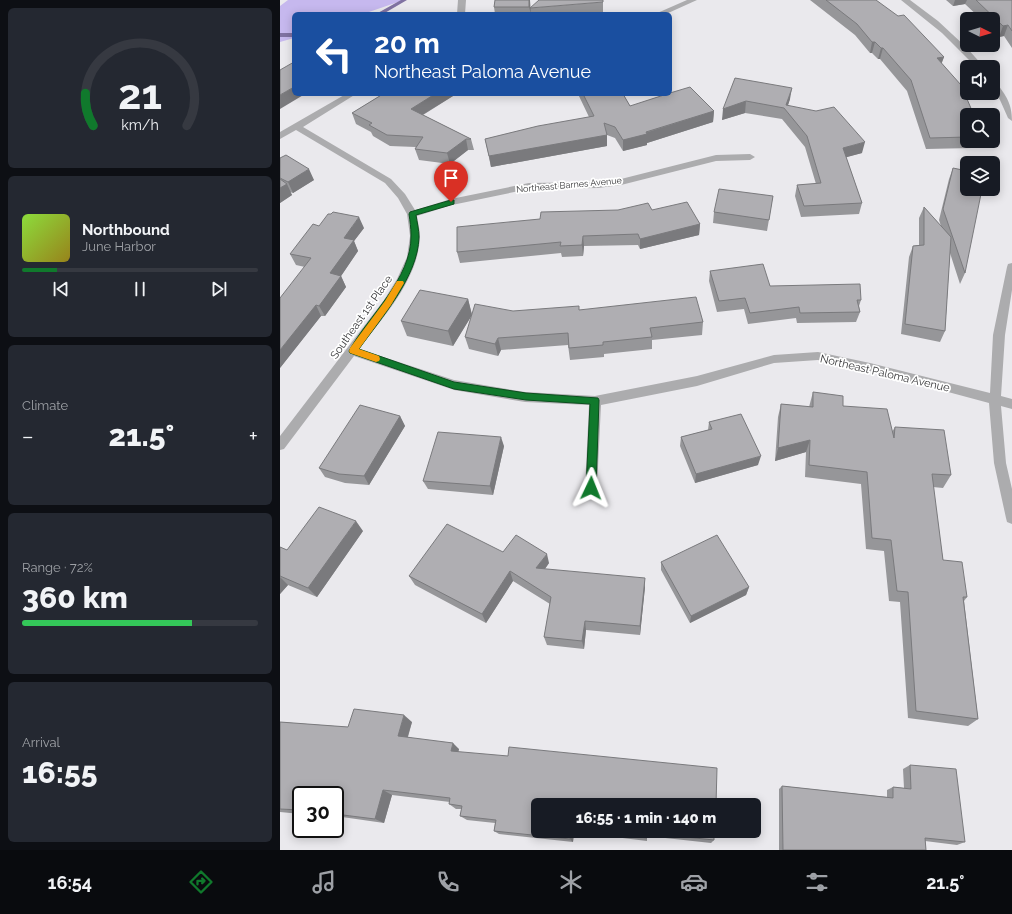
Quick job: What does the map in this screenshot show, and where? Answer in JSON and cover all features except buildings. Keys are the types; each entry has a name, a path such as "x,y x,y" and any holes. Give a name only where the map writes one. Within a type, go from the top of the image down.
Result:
{"street":[{"path":"461,12 462,0"},
{"path":"662,12 678,2 693,0"},
{"path":"905,0 932,19 967,51 974,60"},
{"path":"1000,94 1012,118"},
{"path":"280,136 349,96"},
{"name":"Southeast 1st Place","path":"280,445 388,303 402,280 412,257 415,236 412,214 402,196 388,181 297,126"},
{"name":"Northeast Barnes Avenue","path":"412,214 451,202 529,186 598,185 620,182 716,158 750,157"},
{"path":"1012,267 1006,288 999,335 995,400 1000,463 1012,518"},
{"name":"Northeast Paloma Avenue","path":"353,351 454,385 526,397 595,400 697,381 774,359 818,356 870,367 1012,404"},
{"path":"591,488 595,400"}],"shaded area":[{"path":"288,0 404,0 369,12 292,12 292,39 280,42 280,6"}],"waterway":[{"path":"383,12 405,0"},
{"path":"280,35 292,35"}],"slow traffic":[{"path":"376,359 353,351 388,303 400,283"}],"route":[{"path":"451,202 412,214 415,236 412,257 402,280 388,303 353,351 454,385 526,397 595,400 591,488"}]}
